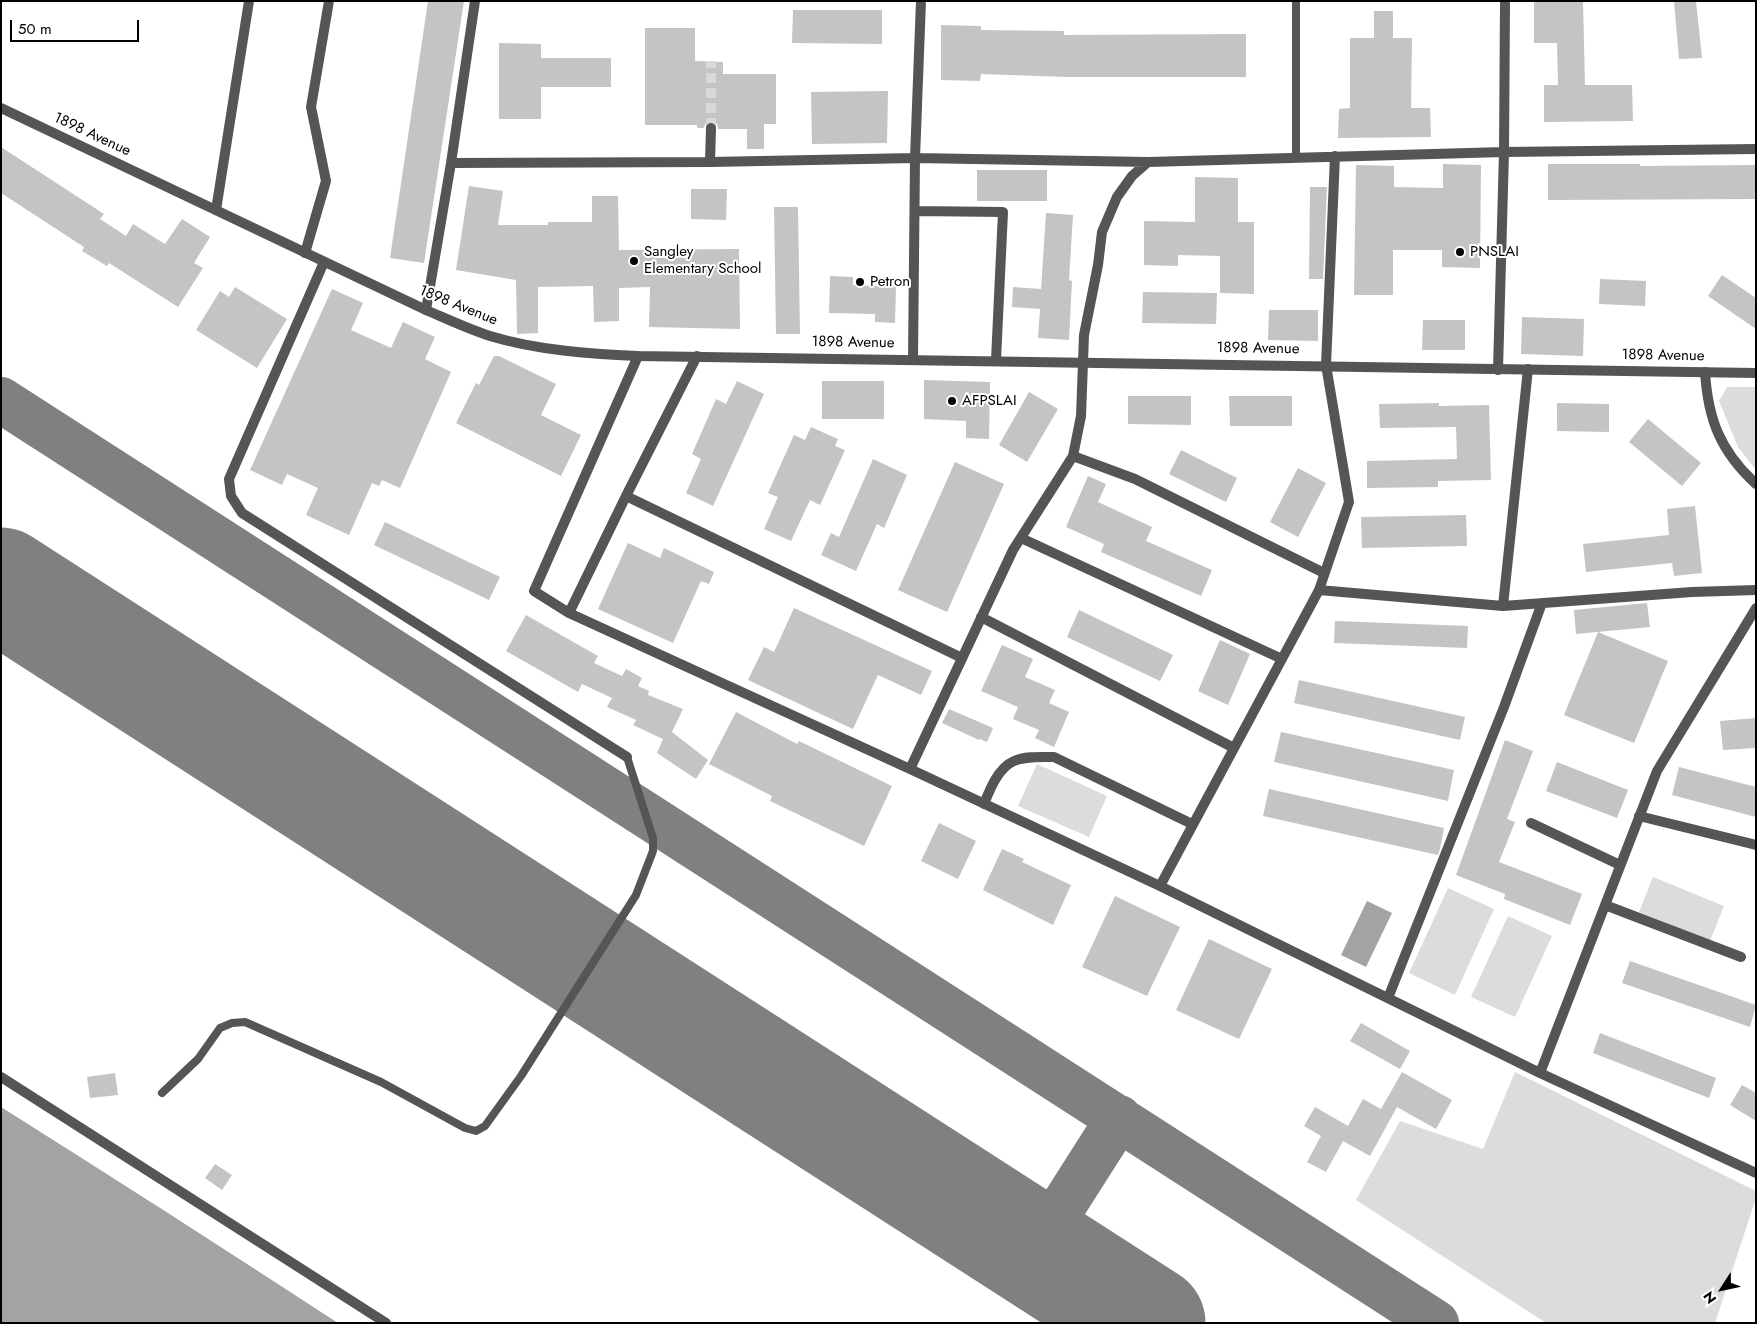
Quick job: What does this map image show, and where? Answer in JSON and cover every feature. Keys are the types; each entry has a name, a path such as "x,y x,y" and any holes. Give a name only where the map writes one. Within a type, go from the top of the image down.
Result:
{"street":[{"path":"216,210 249,1"},
{"path":"305,253 326,182 311,106 329,1"},
{"path":"426,310 451,163 475,1"},
{"path":"913,359 916,211 915,158 921,1"},
{"path":"1498,370 1504,152 1505,1"},
{"name":"1898 Avenue","path":"1,108 426,310 490,336 526,344 600,354 638,356 1756,373"},
{"path":"710,162 711,128"},
{"path":"451,163 710,162 915,158 1148,162 1504,152 1756,149"},
{"path":"1160,886 1319,590 1349,502 1326,366 1335,156"},
{"path":"910,769 1013,550 1073,456 1081,416 1084,335 1098,265 1102,232 1117,197 1132,176 1148,162"},
{"path":"916,211 1003,212 996,360"},
{"path":"324,262 229,480 231,496 242,513 627,757"},
{"path":"638,356 534,591 569,613 1160,886 1540,1073 1756,1173"},
{"path":"569,613 696,356"},
{"path":"1503,606 1528,369"},
{"path":"1705,372 1706,396 1712,420 1722,442 1744,473 1756,484"},
{"path":"1073,456 1135,479 1324,573"},
{"path":"626,496 962,658"},
{"path":"1021,538 1282,658"},
{"path":"1319,590 1503,606 1692,592 1756,590"},
{"path":"1388,998 1507,698 1542,603"},
{"path":"1540,1073 1657,770 1756,608"},
{"path":"981,617 1234,748"},
{"path":"984,804 994,780 1013,762 1031,758 1054,757 1192,824"},
{"path":"1639,816 1756,845"},
{"path":"1531,823 1620,865"},
{"path":"1605,905 1741,958"},
{"path":"1,1077 386,1323"}],"lane":[{"path":"1296,1 1296,157"},
{"path":"162,1093 198,1059 220,1028 232,1022 245,1022 381,1082 465,1128 476,1131 485,1126 521,1076 636,895 653,850 653,838 627,757"}],"shaded area":[{"path":"1727,387 1756,387 1756,470 1738,447 1719,401"},
{"path":"1037,764 1107,796 1089,837 1018,806"},
{"path":"1653,877 1724,906 1710,941 1639,912"},
{"path":"1448,888 1494,909 1455,995 1409,973"},
{"path":"1367,901 1392,913 1366,967 1341,955"},
{"path":"1508,916 1552,936 1515,1017 1471,997"},
{"path":"1515,1072 1756,1191 1756,1198 1715,1323 1546,1323 1356,1200 1400,1121 1483,1149"},
{"path":"1,1107 170,1214 338,1323 1,1323"}],"building":[{"path":"428,1 464,1 424,263 390,258"},
{"path":"1534,1 1583,1 1585,85 1632,85 1633,121 1544,122 1544,85 1558,85 1557,43 1534,43"},
{"path":"1674,1 1696,1 1702,58 1679,59"},
{"path":"793,10 882,10 882,44 792,43"},
{"path":"1374,11 1393,11 1393,38 1412,38 1411,108 1430,108 1431,137 1338,138 1339,109 1350,108 1350,38 1374,38"},
{"path":"941,25 981,26 981,30 1064,31 1064,35 1246,34 1246,77 1068,77 981,74 980,81 941,80"},
{"path":"645,28 695,28 695,61 723,62 723,74 776,74 776,124 764,124 764,149 747,149 747,129 718,129 717,124 712,121 705,124 704,128 697,128 697,125 645,125"},
{"path":"499,43 541,44 541,58 611,58 611,87 541,87 541,119 499,119"},
{"path":"888,91 887,143 812,144 811,92"},
{"path":"1,147 104,214 100,219 126,236 133,224 165,244 182,219 210,237 194,263 203,268 178,307 109,263 107,266 82,251 84,247 1,193"},
{"path":"1443,164 1481,165 1480,268 1442,267 1442,250 1393,250 1393,295 1354,295 1356,165 1394,166 1394,187 1443,188"},
{"path":"1548,164 1640,164 1640,166 1756,165 1756,199 1548,200"},
{"path":"977,170 1047,170 1047,201 977,201"},
{"path":"1195,177 1238,178 1238,222 1254,222 1254,294 1220,293 1220,256 1178,255 1178,266 1144,265 1144,221 1195,222"},
{"path":"469,186 503,191 498,225 548,225 548,222 592,222 592,196 618,196 619,250 739,249 740,329 649,327 650,287 619,288 619,321 594,322 593,286 538,287 538,333 517,334 516,280 456,270"},
{"path":"1310,187 1327,187 1323,279 1309,279"},
{"path":"691,189 727,189 726,220 691,219"},
{"path":"774,207 798,207 800,334 776,334"},
{"path":"1046,213 1073,215 1069,280 1072,281 1069,340 1038,338 1040,309 1012,307 1013,287 1041,289"},
{"path":"1722,275 1756,298 1756,329 1708,296"},
{"path":"830,276 853,277 853,285 896,287 895,323 875,322 875,314 829,313"},
{"path":"1600,279 1646,281 1645,306 1599,304"},
{"path":"235,287 287,319 257,368 196,330 220,291 229,297"},
{"path":"332,289 363,303 351,330 391,348 403,322 435,337 425,359 451,372 400,488 382,480 379,486 372,483 349,535 306,515 318,488 287,474 282,485 250,470"},
{"path":"1143,292 1217,293 1216,324 1142,323"},
{"path":"1269,310 1318,310 1318,341 1268,340"},
{"path":"1522,317 1584,319 1583,356 1521,354"},
{"path":"1423,320 1465,320 1465,350 1422,350"},
{"path":"494,356 499,356 556,384 541,415 581,435 561,476 456,423 476,383 479,385"},
{"path":"924,380 990,382 989,439 966,438 966,421 924,419"},
{"path":"737,381 764,394 713,506 686,493 701,459 692,454 716,399 726,404"},
{"path":"822,381 884,381 884,419 822,419"},
{"path":"1029,392 1058,409 1027,462 999,445"},
{"path":"1128,396 1191,396 1191,425 1128,424"},
{"path":"1229,396 1292,396 1292,426 1230,426"},
{"path":"1439,403 1439,406 1489,405 1491,480 1438,481 1438,487 1367,488 1367,461 1457,459 1456,427 1380,428 1379,404"},
{"path":"1557,403 1609,404 1609,432 1557,431"},
{"path":"1648,419 1701,463 1682,486 1629,442"},
{"path":"811,427 838,439 835,446 845,450 820,505 810,500 791,541 764,529 778,497 768,493 794,435 805,440"},
{"path":"1181,450 1237,478 1226,502 1169,474"},
{"path":"873,459 907,475 884,528 877,524 856,571 821,555 831,533 839,537"},
{"path":"955,462 1004,484 947,612 898,590"},
{"path":"1298,468 1326,483 1298,537 1270,522"},
{"path":"1088,476 1106,484 1098,502 1152,527 1146,541 1212,570 1201,596 1101,552 1104,544 1066,527"},
{"path":"1695,506 1702,573 1674,576 1672,563 1586,572 1583,544 1669,535 1667,509"},
{"path":"1466,515 1467,546 1362,548 1361,517"},
{"path":"385,522 500,577 489,600 374,545"},
{"path":"628,543 660,558 664,548 714,572 709,584 701,581 673,643 598,609"},
{"path":"1647,603 1650,627 1576,634 1574,610"},
{"path":"794,608 932,671 921,695 878,675 853,729 748,680 764,647 774,652"},
{"path":"1079,610 1173,655 1160,681 1067,637"},
{"path":"526,615 598,656 594,663 622,676 626,669 642,678 638,686 649,691 648,695 683,709 672,732 708,760 696,779 657,753 663,739 633,725 636,720 607,707 612,698 582,684 578,692 506,651"},
{"path":"1335,621 1468,626 1467,648 1334,643"},
{"path":"1598,632 1668,661 1634,743 1564,715"},
{"path":"1220,640 1250,654 1228,705 1198,691"},
{"path":"1002,645 1033,659 1025,677 1055,690 1049,703 1069,712 1054,747 1035,738 1039,730 1013,719 1018,707 981,691"},
{"path":"1299,680 1465,717 1460,740 1294,703"},
{"path":"949,709 993,728 987,742 942,723"},
{"path":"736,712 797,744 799,741 892,786 864,846 770,801 772,796 709,764"},
{"path":"1756,718 1756,748 1723,750 1720,721"},
{"path":"1281,732 1454,770 1448,801 1274,762"},
{"path":"1505,740 1533,751 1507,819 1515,822 1499,862 1582,894 1570,925 1504,899 1505,894 1456,875"},
{"path":"1557,762 1628,790 1617,818 1546,791"},
{"path":"1679,767 1756,787 1756,817 1672,795"},
{"path":"1269,789 1444,828 1438,855 1263,816"},
{"path":"939,823 976,841 958,879 921,861"},
{"path":"1002,849 1024,859 1022,862 1071,885 1053,925 983,890"},
{"path":"1115,896 1180,927 1147,996 1082,967"},
{"path":"1209,939 1272,969 1239,1039 1176,1010"},
{"path":"1630,961 1756,1005 1750,1027 1622,983"},
{"path":"1361,1023 1410,1051 1400,1069 1350,1041"},
{"path":"1600,1033 1716,1078 1709,1098 1593,1053"},
{"path":"1402,1072 1452,1100 1436,1129 1397,1107 1370,1156 1343,1141 1326,1172 1307,1162 1321,1136 1304,1126 1315,1107 1348,1126 1363,1099 1381,1109"},
{"path":"115,1073 118,1095 90,1098 87,1077"},
{"path":"1742,1085 1756,1093 1756,1121 1730,1105"},
{"path":"215,1164 232,1175 222,1190 205,1178"}],"taxiway":[{"path":"1,400 1436,1323"},
{"path":"1035,1250 1119,1118"}],"runway":[{"path":"1,585 1148,1323"}],"tunnel":[{"path":"711,61 711,128"}],"place":[{"name":"PNSLAI","path":"1460,252"},
{"name":"Sangley Elementary School","path":"634,261"},
{"name":"Petron","path":"860,282"},
{"name":"AFPSLAI","path":"952,401"}]}
